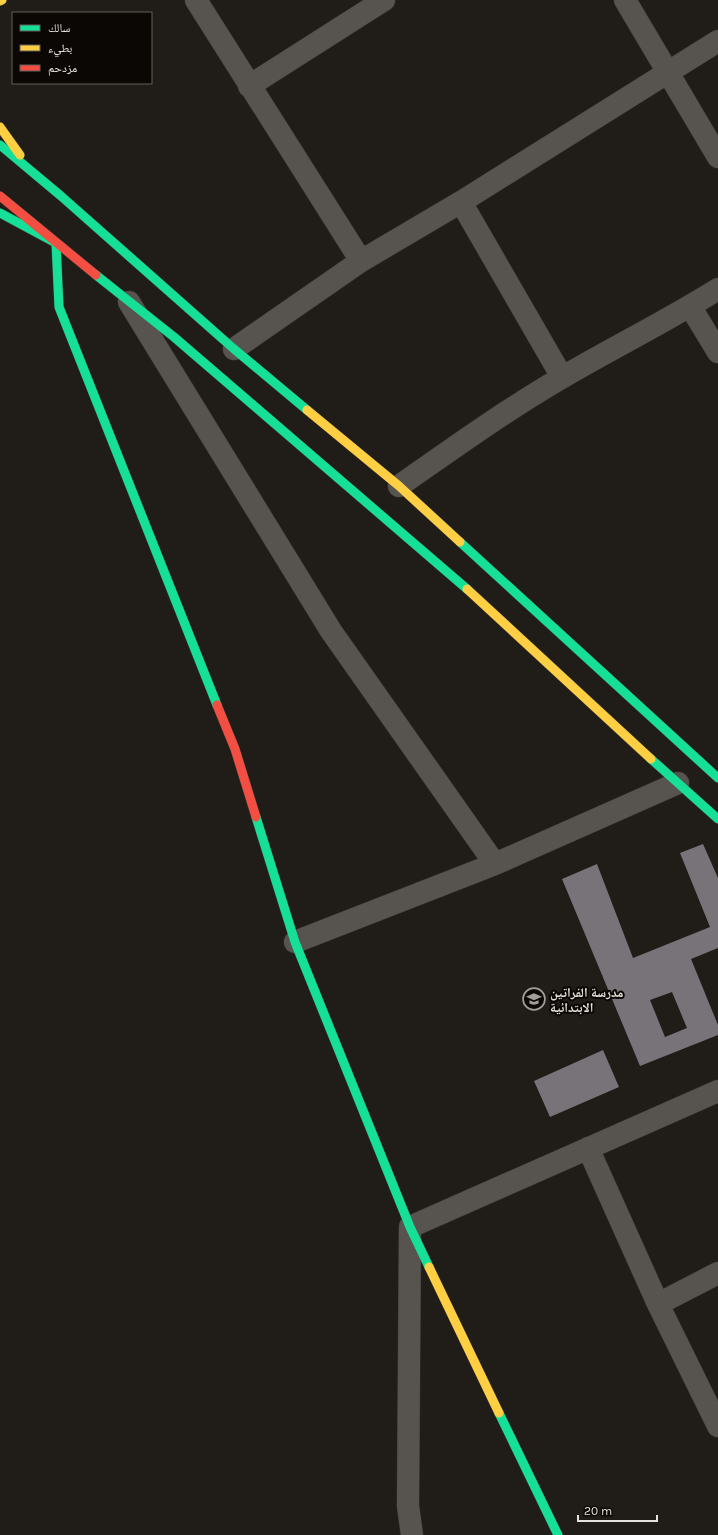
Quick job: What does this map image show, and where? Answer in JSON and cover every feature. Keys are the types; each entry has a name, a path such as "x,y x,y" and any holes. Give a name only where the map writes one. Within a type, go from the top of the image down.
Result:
{"street":[{"path":"196,0 361,261"},
{"path":"249,86 384,0"},
{"path":"625,0 718,157"},
{"path":"234,349 361,261 461,202 718,41"},
{"path":"0,127 31,171"},
{"path":"0,145 234,349 399,486 718,778"},
{"path":"0,196 56,243 180,342 403,533 496,615 718,819"},
{"path":"461,202 562,378"},
{"path":"0,213 56,243"},
{"path":"56,243 59,307 235,749 295,942 410,1228 558,1535"},
{"path":"399,486 464,440 562,378 718,289"},
{"path":"128,300 331,631 495,864"},
{"path":"690,306 718,352"},
{"path":"295,942 495,864 678,783"},
{"path":"410,1228 718,1091"},
{"path":"588,1148 658,1304 718,1426"},
{"path":"410,1228 408,1506 412,1535"},
{"path":"658,1304 718,1273"}],"building":[{"path":"703,844 718,878 718,948 691,959 718,1025 718,1035 640,1066 562,879 597,864 633,958 710,927 680,853","holes":["672,992 687,1028 665,1037 650,1000"]},
{"path":"603,1050 619,1087 550,1117 534,1081"}],"traffic: fast":[{"path":"0,145 61,196 234,349 307,410"},
{"path":"0,213 56,243 59,307 217,705"},
{"path":"96,275 174,337 467,589"},
{"path":"460,542 718,778"},
{"path":"651,759 718,819"},
{"path":"256,817 295,942 410,1227 429,1267"},
{"path":"499,1413 558,1535"}],"traffic: slow":[{"path":"0,127 20,155"},
{"path":"307,410 399,486 460,542"},
{"path":"467,589 651,759"},
{"path":"429,1267 499,1413"}],"traffic: jam":[{"path":"0,196 96,275"},
{"path":"217,705 235,749 256,817"}],"place":[{"name":"مدرسة الفراتين الابتدائية","path":"534,999"}]}
